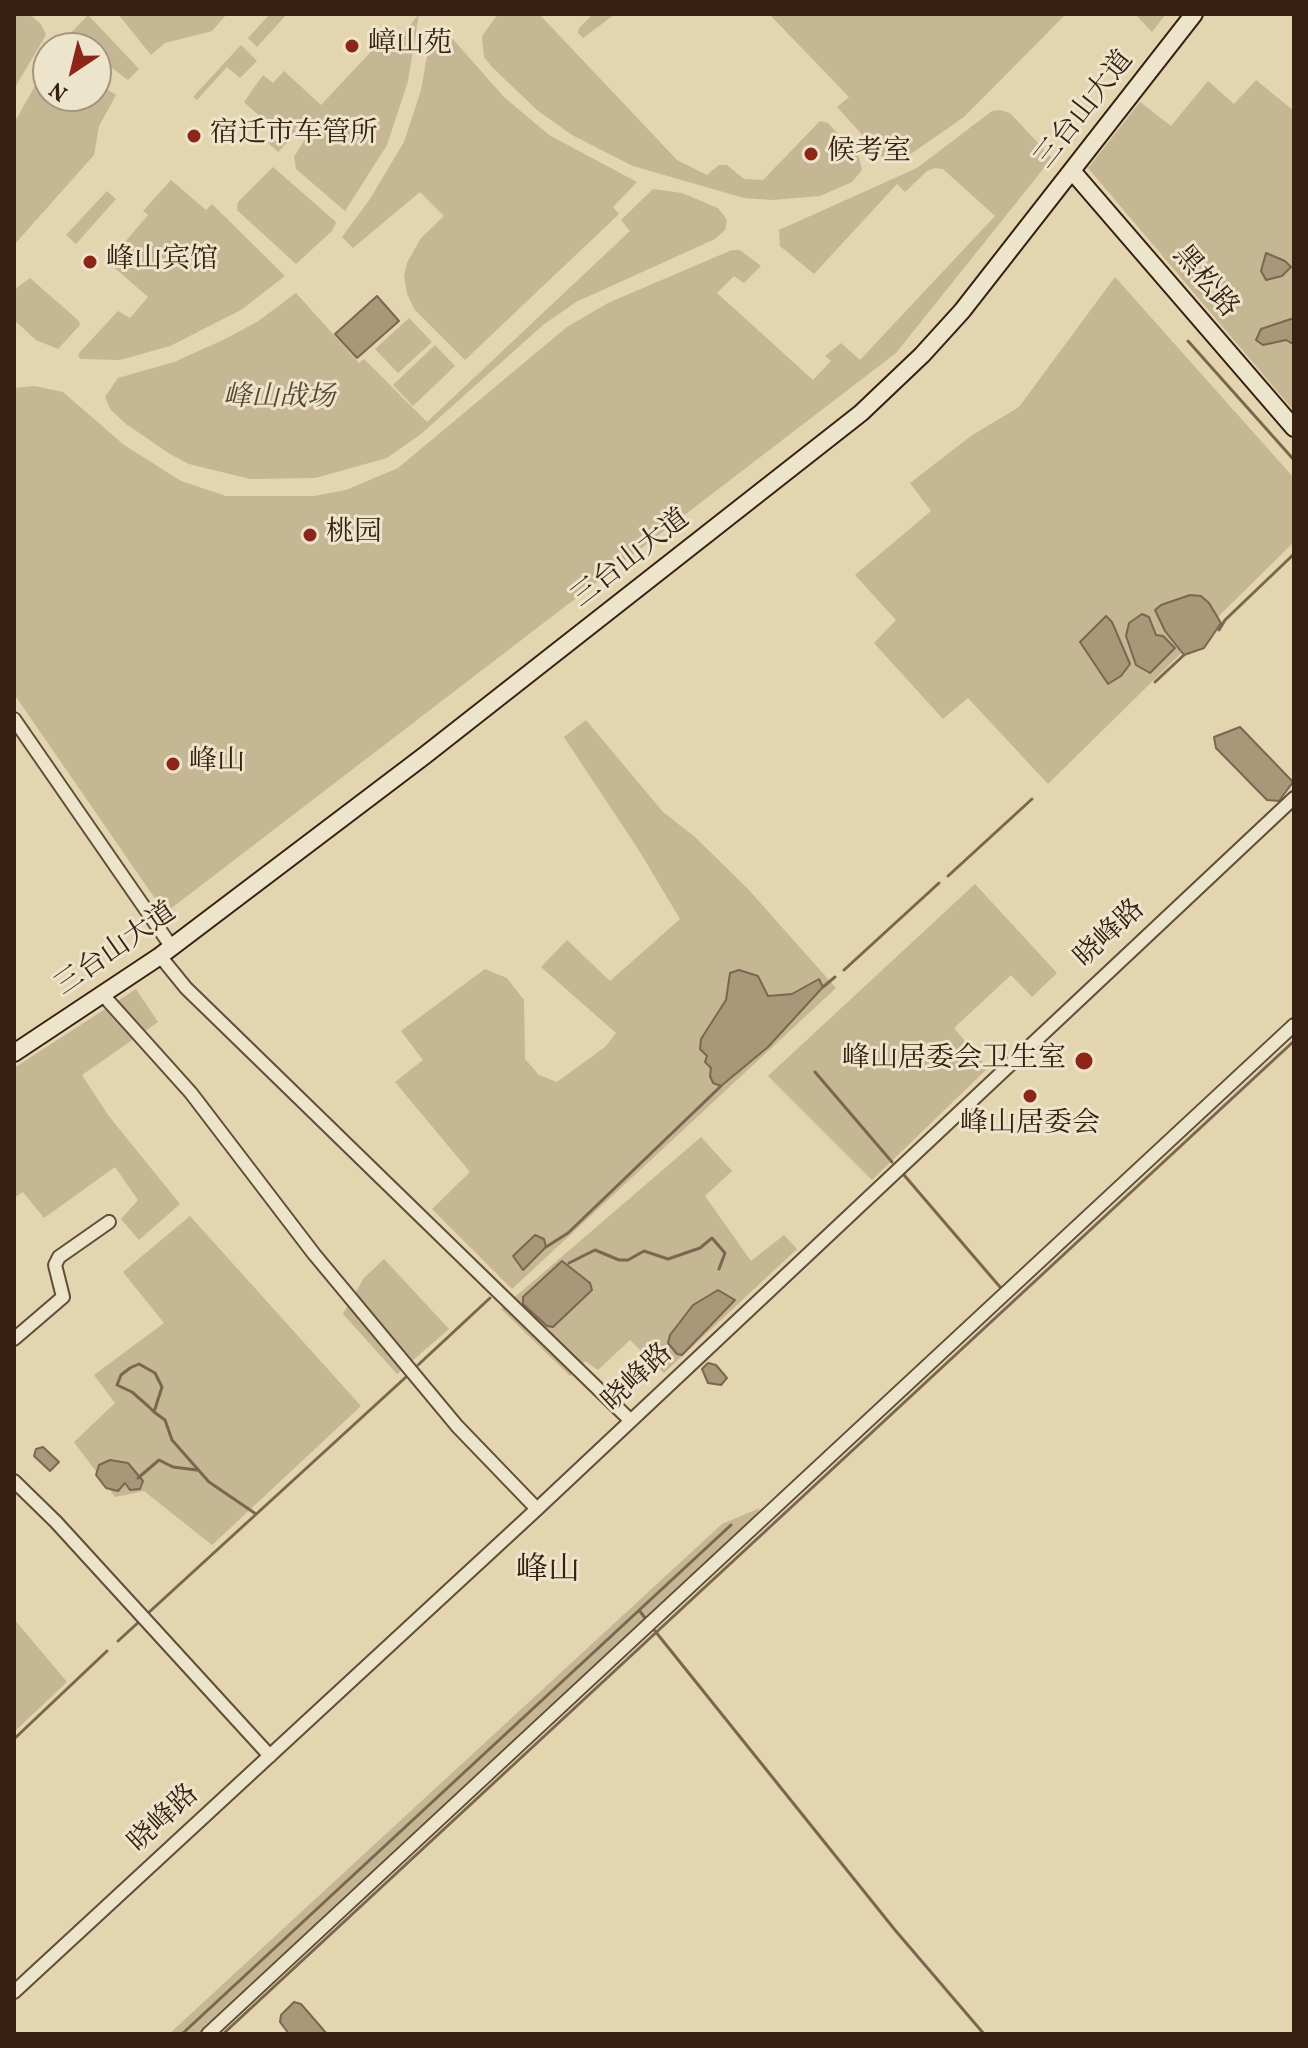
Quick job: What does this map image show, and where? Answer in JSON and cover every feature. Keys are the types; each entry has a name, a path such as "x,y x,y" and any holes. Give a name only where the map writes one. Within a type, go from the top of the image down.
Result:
{"main road":[{"name":"三台山大道","path":"14,1053 166,951 424,756 861,413 922,355 962,311 1194,14"},
{"name":"黑松路","path":"1073,172 1294,428"}],"street":[{"path":"14,719 166,951 186,988 630,1420"},
{"name":"晓峰路","path":"14,1992 537,1509 1294,798"},
{"path":"103,995 191,1093 314,1254 457,1426 537,1509"},
{"path":"208,2034 1294,1025"},
{"path":"14,1339 63,1297 55,1265 59,1257 109,1222"},
{"path":"14,1481 56,1522 270,1756"}],"green space":[{"path":"14,14 29,14 41,24 45,32 32,32 32,59 14,89"},
{"path":"118,14 227,14 212,31 165,43 151,55"},
{"path":"270,14 287,14 257,47 248,38"},
{"path":"419,14 408,81 387,145 345,211 296,169 294,157 312,128 305,123 278,152 266,141 275,130 244,102 263,75 273,83 284,71 321,105 380,42 390,50"},
{"path":"498,14 539,14 677,160 707,175 719,165 727,165 744,179 763,180 820,121 828,123 859,157 862,170 852,182 820,196 772,200 744,198 633,166 572,135 537,110 492,67 484,57 482,36"},
{"path":"593,14 615,14 583,38 578,33 579,28"},
{"path":"769,14 1066,14 964,117 902,160 893,162 886,161 837,107 849,97"},
{"path":"1135,14 1166,14 1152,32"},
{"path":"88,15 104,32 72,32"},
{"path":"441,33 451,37 504,97 549,135 637,182 613,207 619,214 465,360 415,310 407,294 404,275 407,263 421,238 444,216 420,192 353,248 342,237 370,199 404,142 421,90 430,39"},
{"path":"112,40 139,69 128,80 112,68"},
{"path":"241,45 257,61 240,78 227,67 197,100 193,97"},
{"path":"1256,80 1294,111 1294,411 1088,168 1140,102 1171,126 1208,81 1234,104"},
{"path":"32,91 32,112 107,112 99,126 94,155 14,245 14,123"},
{"path":"992,111 1010,113 1052,158 896,353 165,913 14,694 14,388 35,386 63,392 124,445 181,481 226,496 314,496 346,490 398,468 567,327 608,303 732,250 740,250 761,266 744,283 734,276 717,293 813,380 831,361 825,356 841,343 860,360 995,216 943,169 935,168 927,171 905,192 897,184 814,274 780,246 779,230 917,168"},
{"path":"273,167 336,222 332,231 296,264 237,210 238,202"},
{"path":"171,180 206,210 212,204 285,276 241,310 170,346 120,360 81,359 78,356 80,352 118,311 130,318 148,297 108,262 148,215 143,211"},
{"name":"峰山战场","path":"653,189 682,193 718,208 727,220 725,230 715,239 576,302 543,325 421,434 387,458 315,478 250,479 189,464 170,454 126,424 110,409 105,397 118,378 174,362 223,340 257,322 296,293 359,363 364,359 427,422 630,231 621,220"},
{"path":"107,191 116,199 76,244 66,235"},
{"path":"1115,277 1294,478 1294,542 1048,784 968,698 943,719 874,643 896,620 855,575 931,511 910,483 971,436 1019,407"},
{"path":"30,278 79,321 80,325 58,349 36,340 14,320 14,290"},
{"path":"409,318 432,342 398,373 375,349"},
{"path":"435,345 455,366 413,406 393,385"},
{"path":"586,720 663,812 695,837 748,889 836,988 512,1289 432,1209 470,1172 395,1082 423,1060 401,1031 485,969 507,978 524,1000 525,1059 539,1075 557,1082 605,1047 616,1033 541,967 567,940 610,981 680,919 564,737"},
{"path":"975,884 1057,973 1032,997 1011,975 954,1028 988,1068 872,1180 768,1076"},
{"path":"136,989 158,1022 82,1075 108,1115 180,1204 139,1240 121,1219 138,1200 115,1167 44,1218 23,1192 14,1198 14,1068"},
{"path":"701,1137 732,1171 705,1196 751,1261 784,1235 797,1249 664,1373 630,1340 598,1370 585,1361 570,1376 501,1309"},
{"path":"190,1216 361,1406 212,1545 144,1491 115,1497 74,1442 115,1403 94,1375 164,1323 123,1272"},
{"path":"384,1259 449,1329 397,1374 343,1314 364,1278"},
{"path":"760,1508 756,1516 199,2034 169,2034 722,1524"},
{"path":"14,1619 67,1682 14,1732"}],"shaded area":[{"path":"1266,253 1291,267 1282,276 1266,280 1261,271"},
{"path":"377,296 399,321 357,358 335,334"},
{"path":"1294,318 1293,344 1286,340 1263,345 1256,340 1261,329"},
{"path":"1190,595 1201,596 1209,603 1221,623 1204,648 1184,655 1165,631 1155,610"},
{"path":"1142,614 1149,617 1156,635 1163,636 1175,648 1150,673 1136,665 1126,636 1129,623"},
{"path":"1106,616 1112,622 1130,664 1121,676 1108,684 1080,642"},
{"path":"1240,727 1293,782 1279,801 1267,800 1216,748 1214,737"},
{"path":"739,970 758,976 768,996 792,994 819,979 823,987 768,1047 721,1086 713,1083 710,1076 711,1068 705,1062 707,1056 700,1049 701,1039 726,1000 730,973"},
{"path":"535,1235 544,1239 546,1247 523,1270 513,1256"},
{"path":"562,1261 590,1283 592,1290 553,1327 547,1326 523,1304 523,1297"},
{"path":"718,1290 735,1300 682,1355 677,1354 668,1343 670,1335 693,1305"},
{"path":"708,1363 716,1365 727,1378 721,1385 708,1383 702,1369"},
{"path":"43,1447 59,1462 50,1471 34,1456 36,1449"},
{"path":"110,1460 128,1463 143,1481 140,1489 130,1490 125,1483 118,1491 106,1488 96,1475 99,1465"},
{"path":"294,2002 301,2004 327,2034 289,2034 280,2022 281,2015"}],"waterway":[{"path":"1188,341 1294,460"},
{"path":"1219,630 1225,620 1294,554"},
{"path":"1155,682 1184,655"},
{"path":"948,876 1032,799"},
{"path":"844,970 939,883"},
{"path":"823,987 835,977"},
{"path":"223,2034 1294,1041"},
{"path":"815,1072 892,1162"},
{"path":"546,1247 568,1233 721,1086"},
{"path":"904,1175 1000,1287"},
{"path":"569,1263 595,1250 619,1260 628,1260 644,1251 668,1259 700,1248 712,1238 725,1253 719,1269"},
{"path":"418,1365 490,1298"},
{"path":"154,1412 162,1387 155,1373 139,1364 121,1375 117,1385 132,1392 154,1412 165,1420 172,1440 209,1482 256,1514"},
{"path":"146,1615 406,1377"},
{"path":"138,1478 159,1460 173,1467 197,1470"},
{"path":"182,2034 731,1525"},
{"path":"639,1610 648,1622"},
{"path":"118,1641 141,1620"},
{"path":"655,1631 895,1930 984,2034"},
{"path":"14,1739 107,1651"}],"place":[{"name":"嶂山苑","path":"352,46"},
{"name":"宿迁市车管所","path":"194,136"},
{"name":"候考室","path":"811,154"},
{"name":"峰山宾馆","path":"90,262"},
{"name":"桃园","path":"310,535"},
{"name":"峰山","path":"173,764"},
{"name":"峰山居委会卫生室","path":"1084,1061"},
{"name":"峰山居委会","path":"1030,1096"}],"district":[{"name":"峰山","path":"548,1573"}]}
